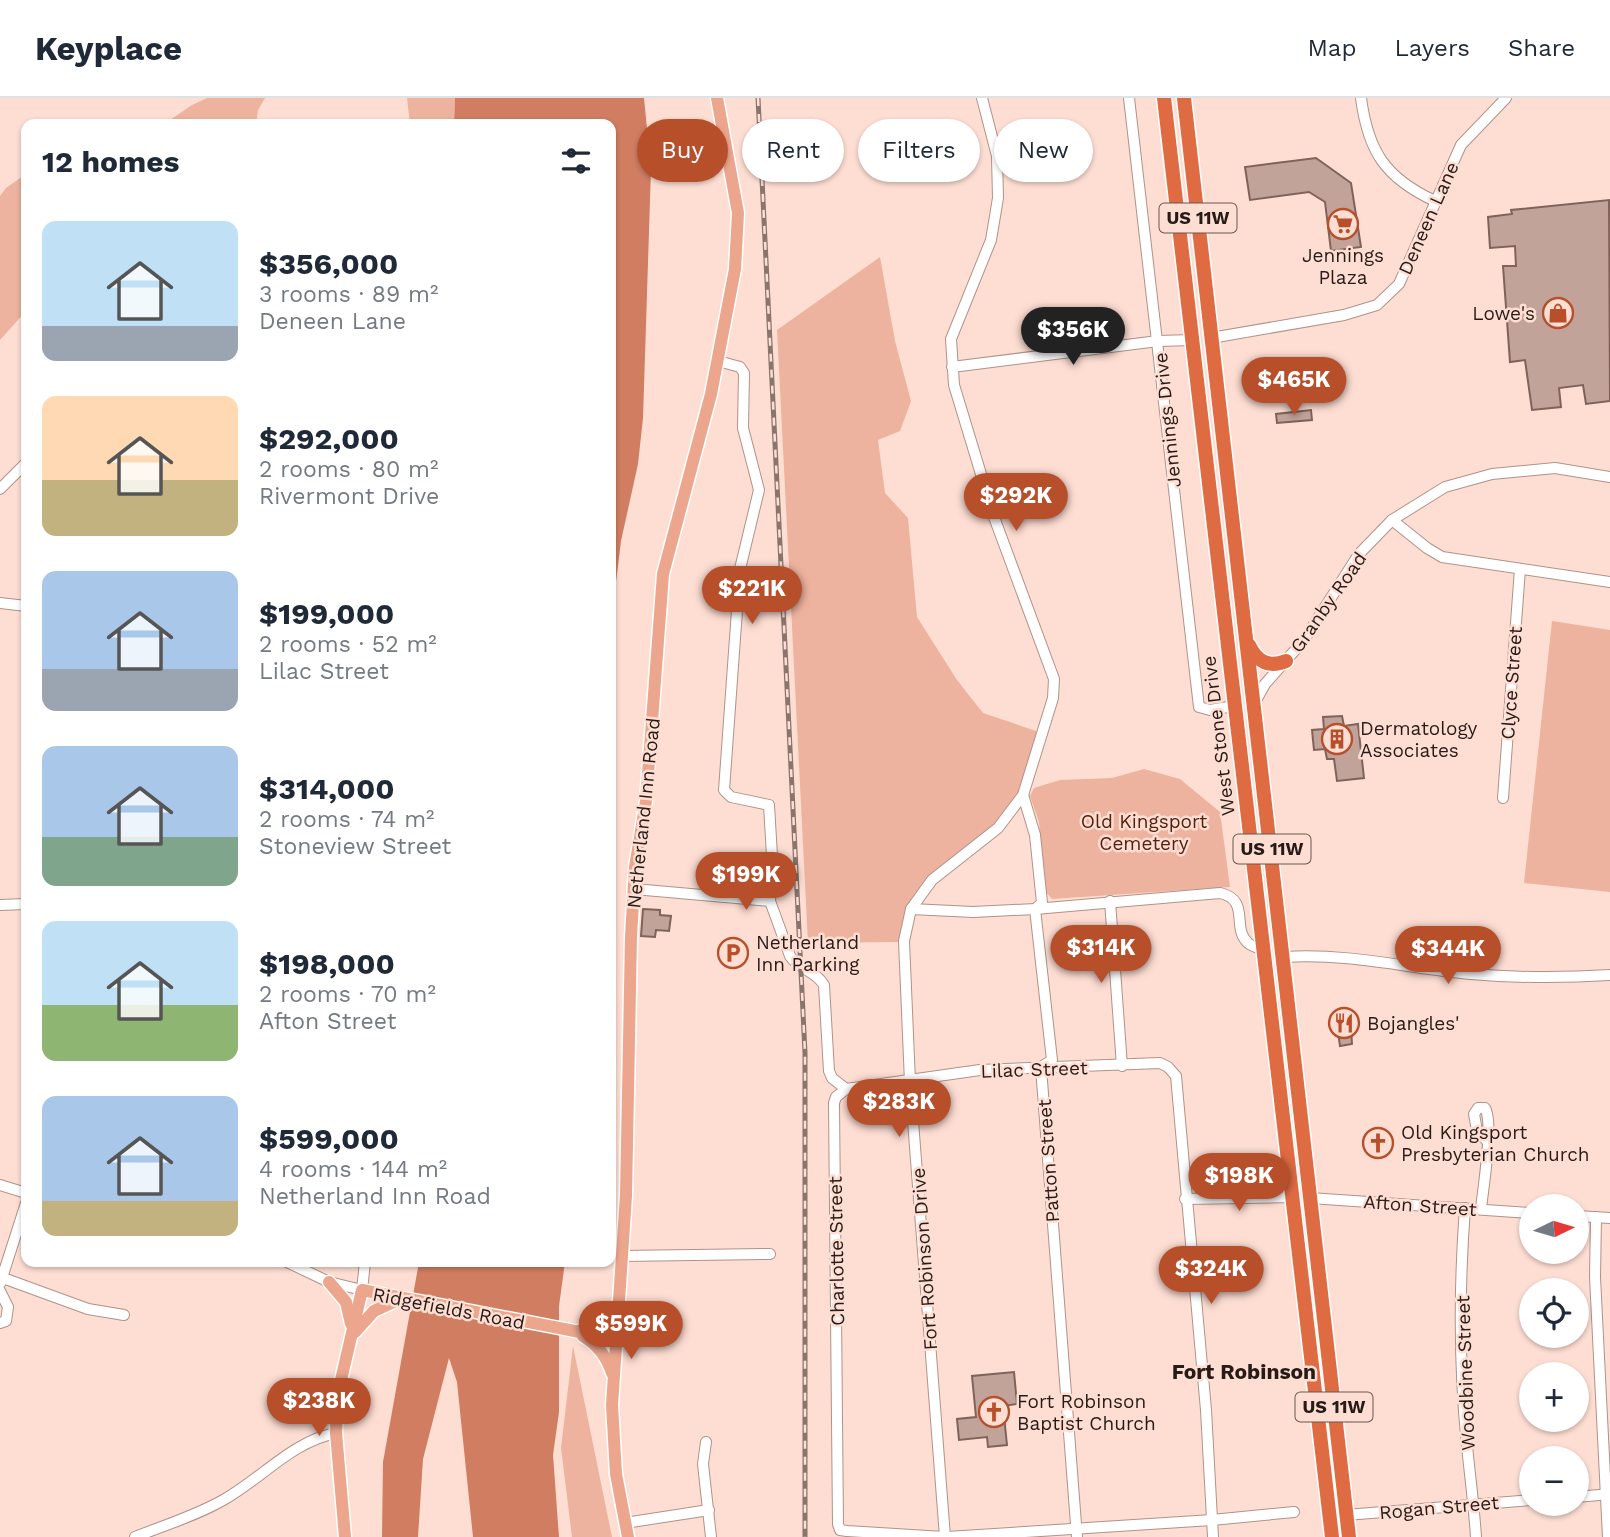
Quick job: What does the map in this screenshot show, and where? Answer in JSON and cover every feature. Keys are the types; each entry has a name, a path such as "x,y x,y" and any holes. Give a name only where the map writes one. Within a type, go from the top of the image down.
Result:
{"highway":[{"name":"West Stone Drive","path":"1164,98 1332,1537"},
{"name":"West Stone Drive","path":"1184,98 1285,957 1349,1537"},
{"path":"1192,340 1211,338"},
{"path":"1247,639 1252,650 1264,663 1275,666 1286,661"},
{"path":"1234,706 1255,702"},
{"path":"1263,950 1285,957"},
{"path":"1283,1114 1293,1108 1300,1096"},
{"path":"1293,1197 1310,1198"},
{"path":"1330,1516 1346,1515"}],"main road":[{"name":"Netherland Inn Road","path":"628,1537 612,1428 622,1256 629,1055 629,967 634,889 647,789 663,574 703,429 735,269 738,213 717,98"},
{"path":"329,1282 341,1294 349,1311 349,1342"},
{"path":"345,1537 336,1433 337,1397 362,1290"},
{"name":"Ridgefields Road","path":"362,1290 616,1339"},
{"path":"349,1342 363,1320 374,1311 400,1299"},
{"path":"613,1382 606,1358 584,1333 601,1324 619,1305"}],"street":[{"path":"982,98 997,156 998,198 991,240 951,339 952,367 1158,341 1192,340"},
{"name":"Jennings Drive","path":"1129,98 1199,707 1210,710 1234,706"},
{"path":"1361,98 1368,137 1384,165 1401,182 1434,201"},
{"name":"Deneen Lane","path":"1211,338 1344,315 1377,305 1399,284 1461,145 1506,98"},
{"path":"718,361 740,367 744,373 743,428 759,490 740,569 724,790 731,797 769,805 772,856 770,901 794,964 819,976 824,985 829,1071 832,1078 846,1089"},
{"name":"Fort Robinson Drive","path":"946,1537 910,1082 904,941 911,909 932,880 998,828 1023,795 1053,698 1054,679 1050,662 990,505 958,403 952,367"},
{"path":"0,489 21,468"},
{"name":"Granby Road","path":"1255,702 1265,684 1304,640 1359,554 1392,520 1445,487 1492,474 1555,468 1610,477"},
{"path":"1392,520 1442,557 1610,582"},
{"name":"Clyce Street","path":"1503,798 1520,569"},
{"path":"0,603 21,605"},
{"name":"Patton Street","path":"1023,795 1035,835 1042,903 1035,909 1052,1060 1041,1067 1077,1533"},
{"path":"634,889 770,901"},
{"path":"911,909 973,912 1035,909 1212,893 1229,895 1237,903 1242,932 1248,943 1263,950"},
{"path":"1110,901 1122,1066"},
{"path":"0,905 21,904"},
{"path":"1285,957 1354,957 1470,974 1570,978 1610,975"},
{"name":"Lilac Street","path":"846,1089 980,1070 1160,1063 1176,1076 1185,1199"},
{"name":"Charlotte Street","path":"846,1089 836,1097 834,1103 840,1530 946,1537"},
{"path":"1481,1209 1487,1141"},
{"path":"0,1185 21,1192"},
{"path":"1213,1537 1206,1410 1185,1199 1293,1197"},
{"name":"Afton Street","path":"1310,1198 1519,1212"},
{"name":"Woodbine Street","path":"1465,1208 1461,1264 1461,1353 1466,1445 1476,1537"},
{"path":"1589,1217 1610,1218"},
{"path":"1596,1217 1595,1277 1608,1494 1608,1537"},
{"path":"21,1219 1,1281 88,1309 124,1315"},
{"path":"622,1256 770,1254"},
{"name":"Ridgefields Road","path":"297,1267 329,1282 362,1290"},
{"path":"362,1290 364,1267"},
{"path":"0,1292 8,1307 6,1321 0,1323"},
{"path":"135,1537 221,1502 265,1473 300,1445 319,1436 336,1433"},
{"path":"706,1442 704,1464 711,1537"},
{"path":"1589,1496 1608,1494"},
{"name":"Rogan Street","path":"1346,1515 1519,1501"},
{"path":"625,1523 709,1510"},
{"path":"946,1537 1077,1533 1294,1513"}],"green space":[{"path":"207,98 265,98 258,110 257,119 171,119"},
{"path":"407,98 455,98 454,119 409,119"},
{"path":"21,178 21,317 0,340 0,196"},
{"path":"880,257 895,341 911,401 900,431 878,440 885,493 908,518 917,617 957,680 983,713 1042,733 1011,813 932,880 911,909 898,942 808,943 777,330"},
{"path":"1552,621 1610,630 1610,892 1524,883"},
{"name":"Old Kingsport Cemetery","path":"1144,769 1180,779 1220,812 1230,887 1052,899 1045,891 1039,822 1030,796 1034,788 1060,780 1112,778"},
{"path":"573,1346 612,1537 572,1537 561,1448"}],"shaded area":[{"path":"455,98 644,98 646,119 637,119 637,182 651,182 643,418 638,464 621,541 616,582 616,119 454,119"},
{"path":"418,1267 564,1267 559,1306 559,1412 553,1455 559,1537 473,1537 457,1382 449,1358 423,1459 418,1537 382,1537 383,1462"}],"building":[{"name":"Jennings Plaza","path":"1316,158 1351,183 1361,247 1331,251 1325,202 1309,192 1250,200 1245,167"},
{"name":"Lowe's","path":"1609,200 1610,401 1586,404 1583,385 1559,388 1561,407 1532,410 1525,360 1510,362 1503,266 1516,266 1515,246 1490,248 1488,217 1512,214 1511,210"},
{"path":"1311,410 1312,420 1277,423 1276,414"},
{"name":"Dermatology Associates","path":"1342,716 1344,726 1358,724 1364,778 1337,781 1334,759 1327,759 1325,749 1314,750 1312,730 1324,729 1323,717"},
{"path":"643,909 660,910 660,915 671,916 669,931 656,930 655,937 641,936"},
{"name":"Bojangles'","path":"1350,1011 1352,1044 1340,1046 1335,1012"},
{"name":"Fort Robinson Baptist Church","path":"1014,1372 1017,1404 1003,1406 1007,1445 988,1447 987,1437 959,1440 957,1419 976,1417 972,1376"}],"railway":[{"path":"758,98 805,1053 805,1537"}],"place":[{"name":"Jennings Plaza","path":"1343,224"},
{"name":"Lowe's","path":"1558,313"},
{"name":"Dermatology Associates","path":"1337,739"},
{"name":"Netherland Inn Parking","path":"733,953"},
{"name":"Bojangles'","path":"1344,1023"},
{"name":"Old Kingsport Presbyterian Church","path":"1378,1143"},
{"name":"Fort Robinson Baptist Church","path":"994,1412"}],"district":[{"name":"Fort Robinson","path":"1244,1372"}]}
